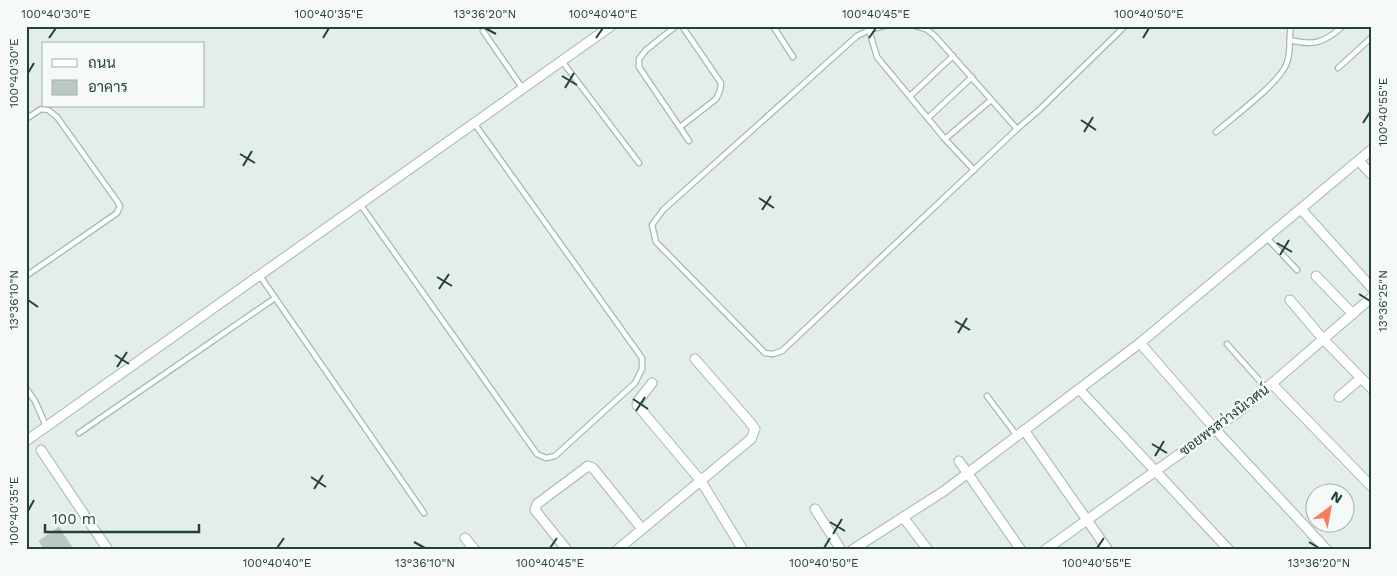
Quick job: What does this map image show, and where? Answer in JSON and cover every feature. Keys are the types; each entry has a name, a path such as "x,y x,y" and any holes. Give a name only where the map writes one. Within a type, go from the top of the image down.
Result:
{"street":[{"path":"26,441 611,26"},
{"path":"852,550 944,491 1140,343 1371,150"},
{"path":"1359,161 1371,174"},
{"path":"1301,209 1371,287"},
{"path":"1316,276 1353,314"},
{"name":"ซอยพรสว่างนิเวศน์","path":"1045,550 1241,410 1371,298"},
{"path":"1290,300 1371,388"},
{"path":"1140,343 1214,429 1322,548"},
{"path":"617,550 751,439 755,430 696,360"},
{"path":"1339,397 1361,378"},
{"path":"652,383 638,400 637,405 701,481 743,550"},
{"path":"1269,386 1371,486"},
{"path":"1079,389 1229,550"},
{"path":"1021,433 1108,550"},
{"path":"42,450 108,550"},
{"path":"959,461 1021,550"},
{"path":"567,550 535,508 537,504 588,466 593,468 642,529"},
{"path":"815,510 841,550"},
{"path":"903,517 928,550"},
{"path":"465,538 475,550"}],"lane":[{"path":"676,26 646,50 639,59 639,67 689,141"},
{"path":"680,127 716,99 720,92 721,83 682,26"},
{"path":"773,26 793,57"},
{"path":"884,26 857,36 663,210 652,225 656,242 765,353 773,354 782,351 1017,129 1040,110 1125,26"},
{"path":"915,26 926,29 935,36 1017,129"},
{"path":"1216,132 1275,81 1286,65 1290,50 1291,26"},
{"path":"1290,40 1306,44 1322,42 1343,26"},
{"path":"869,30 878,57 945,139 974,170"},
{"path":"483,31 523,89"},
{"path":"1338,68 1371,38"},
{"path":"910,96 953,56"},
{"path":"562,61 639,163"},
{"path":"928,118 972,78"},
{"path":"945,139 991,100"},
{"path":"26,119 41,109 48,110 57,117 120,206 117,213 26,276"},
{"path":"360,204 537,454 546,458 555,456 635,383 642,369 642,358 474,123"},
{"path":"1267,238 1297,270"},
{"path":"260,276 424,513"},
{"path":"79,432 274,298"},
{"path":"1228,344 1269,386"},
{"path":"26,388 35,401 47,427"},
{"path":"987,396 1021,433"}],"building":[{"path":"59,527 74,550 45,550 39,541"}]}
